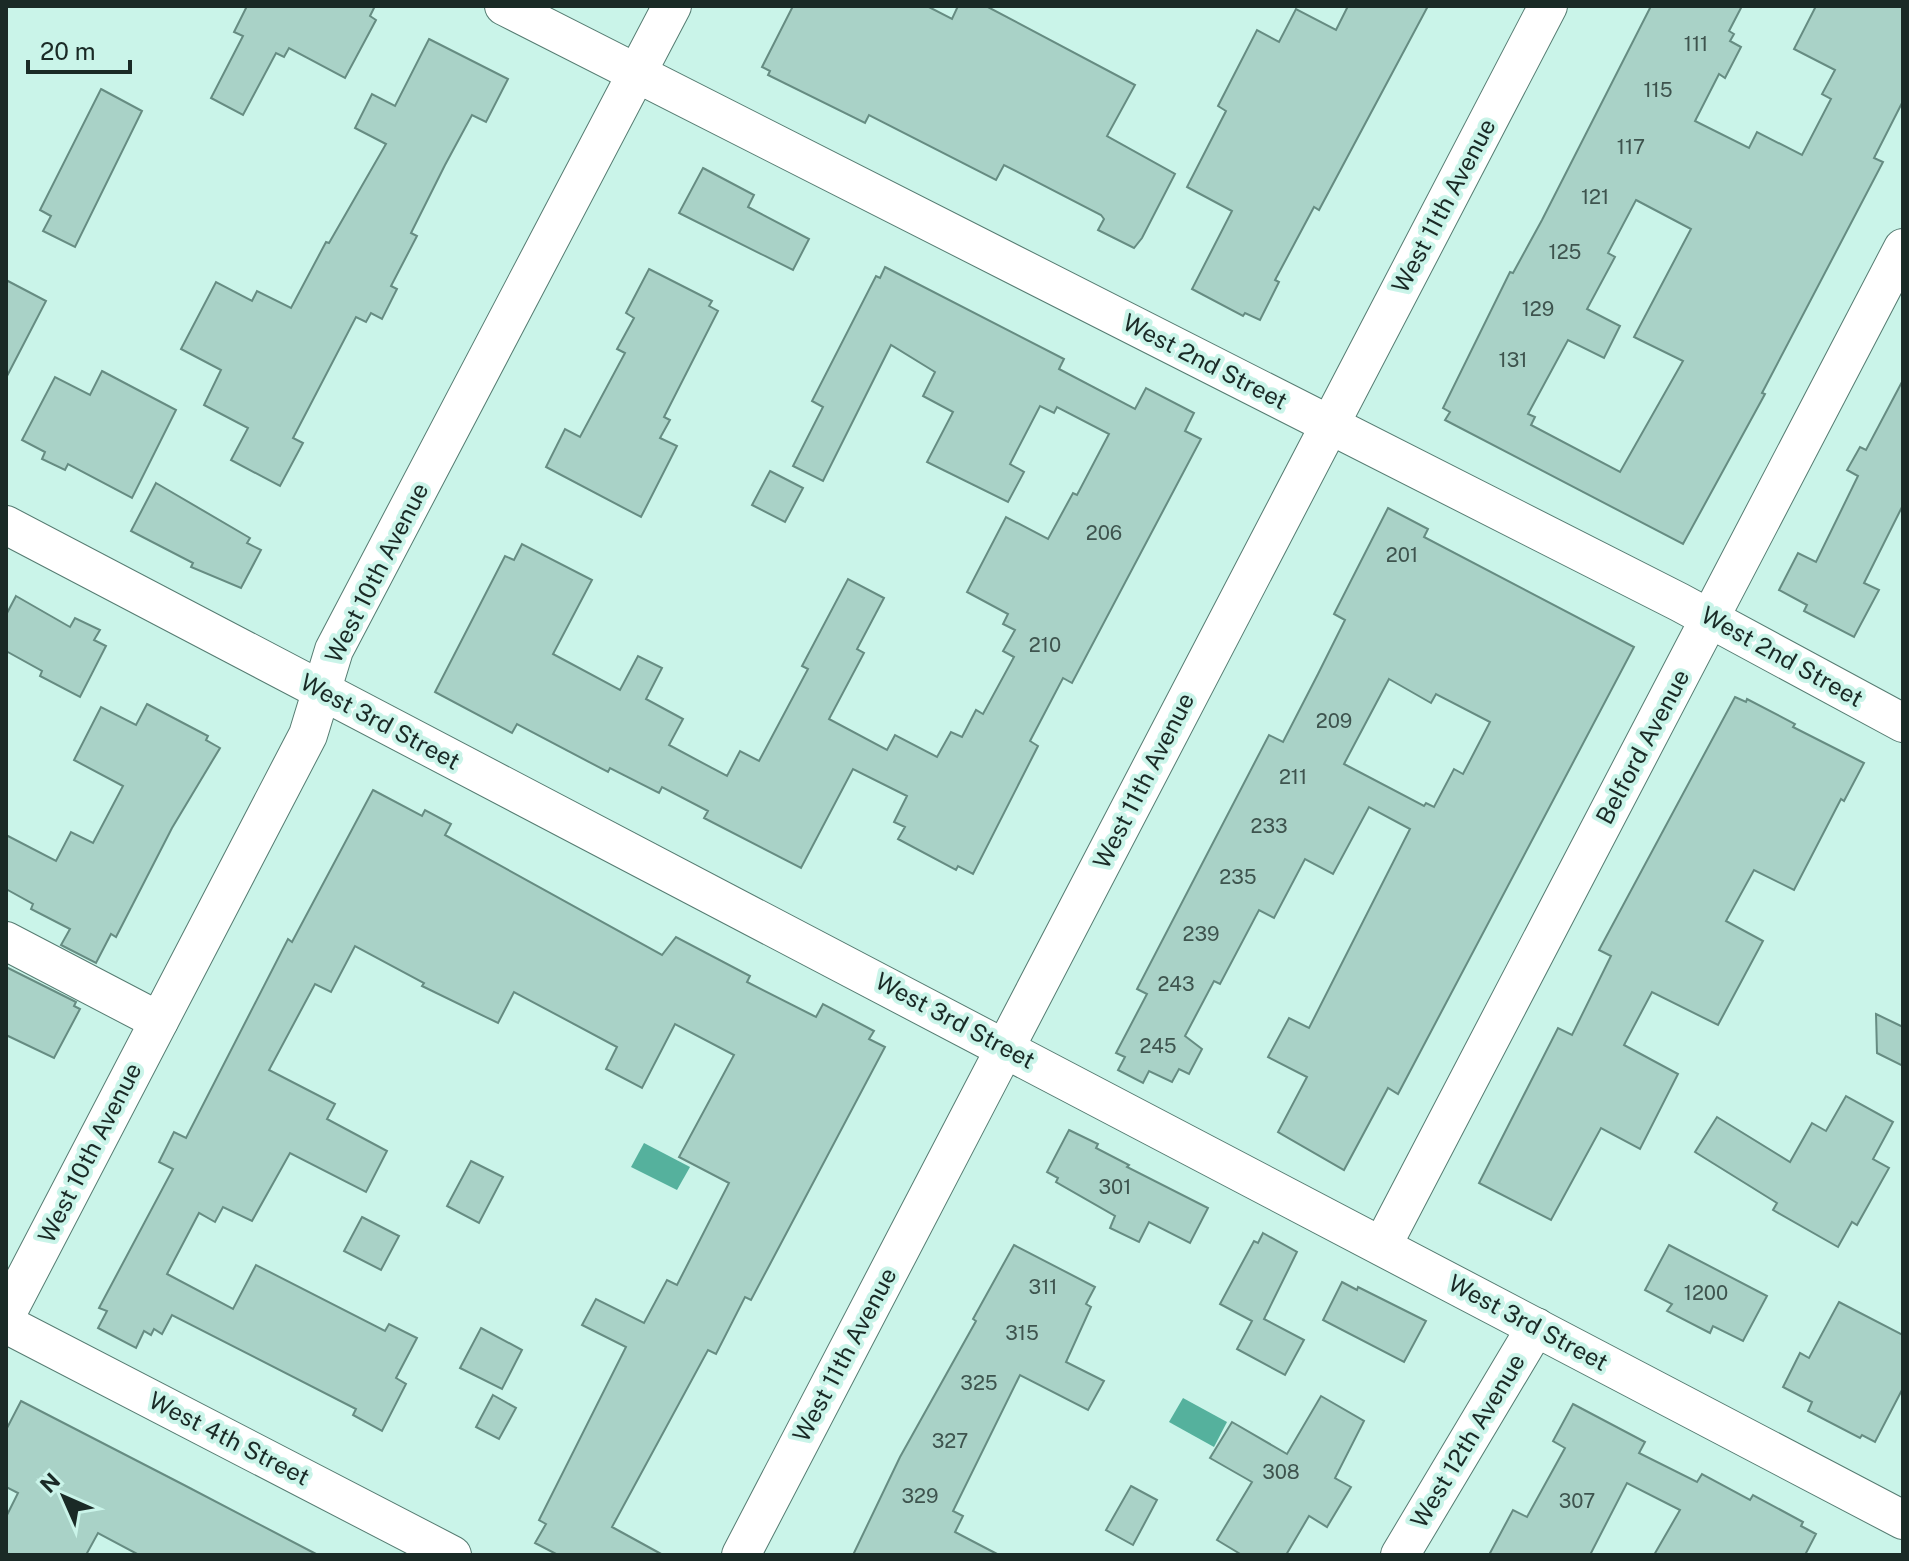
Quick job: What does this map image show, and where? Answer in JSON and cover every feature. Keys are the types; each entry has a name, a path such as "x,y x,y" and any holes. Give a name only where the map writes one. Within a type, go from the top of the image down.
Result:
{"street":[{"name":"West 2nd Street","path":"504,6 1710,618 1903,723"},
{"name":"West 10th Avenue","path":"6,1315 308,735 334,650 672,6"},
{"name":"West 11th Avenue","path":"741,1555 1548,6"},
{"name":"Belford Avenue","path":"1382,1246 1903,248"},
{"name":"West 3rd Street","path":"6,525 1903,1520"},
{"path":"6,941 159,1021"},
{"name":"West 4th Street","path":"6,1324 452,1555"},
{"name":"West 12th Avenue","path":"1400,1555 1536,1327"}],"shaded area":[{"path":"644,1143 690,1167 677,1190 631,1167"},
{"path":"1183,1398 1227,1422 1214,1447 1169,1422"}],"building":[{"path":"247,6 375,6 370,16 376,20 345,78 289,48 284,57 276,53 243,115 211,98 243,36 234,32"},
{"path":"793,6 927,6 952,19 958,6 986,6 1135,85 1107,136 1175,174 1142,238 1134,248 1098,230 1104,219 1101,215 1004,165 996,180 869,115 865,123 768,75 770,71 762,67"},
{"path":"1348,6 1428,6 1319,210 1314,207 1275,280 1279,282 1260,320 1245,313 1243,316 1192,289 1232,211 1187,187 1226,111 1218,106 1257,30 1279,42 1296,9 1336,30"},
{"path":"1651,6 1742,6 1729,31 1734,34 1730,41 1741,47 1725,78 1719,74 1695,121 1749,148 1757,132 1802,155 1831,99 1822,94 1835,70 1794,49 1816,6 1903,6 1903,101 1874,158 1883,162 1762,393 1765,394 1683,544 1445,420 1450,412 1443,408 1510,272 1513,273","holes":["1636,200 1691,229 1634,337 1683,361 1620,472 1531,425 1535,417 1528,414 1568,340 1604,358 1620,326 1587,309 1615,257 1608,253"]},
{"path":"429,39 508,79 486,122 472,115 445,165 411,233 417,236 391,286 397,289 382,319 371,313 366,322 356,317 293,438 303,443 280,486 231,460 248,428 204,405 221,370 181,349 216,282 252,301 257,291 291,308 326,242 329,243 386,144 355,128 372,94 395,106"},
{"path":"101,89 142,111 75,247 43,231 51,216 40,210"},
{"path":"703,168 754,195 748,207 809,239 793,270 679,213"},
{"path":"885,267 1064,359 1059,369 1135,409 1146,388 1194,413 1185,431 1201,439 1072,683 1063,678 1030,741 1038,746 973,874 958,866 956,870 898,839 905,827 894,822 907,796 853,769 801,868 704,818 708,811 662,787 659,793 610,768 608,772 517,724 512,733 435,692 505,556 514,560 522,544 592,580 553,654 620,690 638,656 662,668 646,699 683,719 669,745 727,776 740,751 759,761 808,669 802,666 848,579 884,598 857,649 864,653 829,719 887,750 895,735 937,757 951,732 962,737 976,710 983,714 1014,657 1003,651 1015,630 1003,624 1008,614 967,592 1006,517 1048,539 1073,493 1077,495 1109,434 1057,407 1054,413 1040,406 1010,464 1024,472 1008,502 927,462 953,412 923,396 935,372 891,345 823,481 793,466 823,407 812,401 876,276 880,278"},
{"path":"649,269 712,301 709,306 718,311 664,417 670,420 660,438 677,446 641,517 546,467 565,429 580,437 625,353 617,349 634,318 626,313"},
{"path":"6,280 46,301 6,378"},
{"path":"102,371 176,410 132,498 68,464 65,470 42,459 45,452 22,440 55,377 90,395"},
{"path":"1903,380 1903,505 1864,583 1879,590 1854,637 1804,611 1807,605 1779,590 1798,553 1816,562 1858,476 1847,470 1860,447 1866,450"},
{"path":"770,471 803,488 785,522 752,505"},
{"path":"156,483 250,538 247,543 261,550 241,588 191,567 193,563 131,531"},
{"path":"1388,508 1428,529 1424,537 1634,647 1398,1094 1388,1088 1344,1170 1278,1132 1307,1077 1268,1057 1289,1018 1309,1028 1410,829 1369,807 1333,874 1305,859 1274,918 1259,910 1220,984 1214,981 1185,1036 1202,1049 1189,1074 1179,1069 1172,1082 1149,1071 1143,1083 1118,1070 1125,1057 1116,1053 1147,994 1137,989 1269,735 1283,742 1345,620 1334,614","holes":["1389,679 1431,703 1436,694 1490,722 1463,774 1454,769 1434,807 1426,803 1424,806 1344,764"]},
{"path":"16,596 70,627 75,618 100,630 94,640 106,646 80,697 40,676 42,671 6,651 6,615"},
{"path":"1735,697 1746,702 1747,699 1795,724 1793,727 1864,763 1844,801 1841,799 1794,890 1754,870 1726,921 1763,941 1718,1025 1652,992 1624,1045 1678,1074 1640,1149 1601,1128 1551,1220 1479,1183 1558,1028 1572,1035 1611,956 1599,950"},
{"path":"147,704 208,736 206,740 220,748 172,828 116,937 111,934 96,963 61,945 70,929 31,909 33,904 6,889 6,835 56,861 71,832 93,843 123,786 74,760 101,707 136,725"},
{"path":"373,790 422,816 425,810 451,824 445,835 662,955 676,937 750,976 747,982 816,1017 823,1004 874,1031 869,1039 885,1047 751,1300 745,1297 716,1354 708,1350 612,1527 663,1555 558,1555 535,1543 546,1524 539,1520 626,1347 582,1325 596,1299 644,1323 667,1280 677,1285 729,1183 679,1157 734,1055 675,1024 642,1088 606,1069 617,1047 514,992 498,1023 422,986 424,983 355,946 331,992 315,984 269,1070 335,1104 327,1119 387,1151 366,1192 290,1153 252,1221 223,1207 215,1222 199,1213 167,1274 233,1309 256,1265 385,1331 389,1324 417,1338 396,1378 406,1384 382,1431 353,1415 356,1409 172,1315 162,1334 154,1329 151,1335 144,1331 136,1348 98,1328 107,1311 99,1308 173,1169 159,1162 174,1132 186,1138 288,939 292,942"},
{"path":"6,967 76,1002 74,1006 80,1009 54,1058 6,1035"},
{"path":"1876,1014 1903,1027 1903,1066 1877,1053"},
{"path":"1846,1096 1893,1122 1873,1159 1889,1168 1857,1225 1852,1222 1838,1247 1773,1210 1777,1203 1695,1152 1717,1117 1790,1162 1812,1123 1826,1131"},
{"path":"1069,1130 1098,1144 1096,1148 1129,1165 1127,1167 1208,1208 1190,1243 1149,1222 1139,1242 1110,1228 1115,1216 1056,1182 1058,1178 1047,1172"},
{"path":"471,1161 503,1177 479,1223 447,1206"},
{"path":"362,1217 399,1236 381,1270 344,1251"},
{"path":"1263,1233 1297,1252 1264,1319 1304,1340 1285,1375 1237,1349 1252,1321 1220,1304 1254,1241 1258,1243"},
{"path":"1014,1245 1095,1287 1086,1304 1091,1307 1066,1362 1104,1381 1088,1410 1020,1375 953,1511 963,1516 955,1532 999,1555 853,1555 900,1457 976,1321 973,1319"},
{"path":"1669,1245 1767,1296 1743,1341 1713,1326 1710,1333 1667,1311 1672,1304 1645,1290"},
{"path":"1342,1282 1426,1321 1404,1362 1323,1320"},
{"path":"1839,1302 1903,1335 1903,1388 1875,1442 1862,1435 1860,1438 1808,1411 1812,1402 1783,1387 1800,1353 1809,1358"},
{"path":"481,1328 522,1350 502,1389 460,1368"},
{"path":"493,1395 516,1408 499,1439 476,1427"},
{"path":"1321,1396 1364,1421 1335,1478 1351,1487 1327,1527 1309,1516 1286,1555 1242,1555 1217,1540 1252,1482 1210,1458 1232,1422 1287,1454"},
{"path":"21,1401 318,1555 139,1555 98,1533 86,1555 6,1555 6,1517 18,1493 6,1487 6,1430"},
{"path":"1573,1404 1645,1442 1639,1453 1697,1482 1702,1474 1750,1500 1753,1495 1803,1522 1801,1526 1816,1534 1805,1555 1654,1555 1680,1510 1627,1483 1590,1555 1489,1555 1513,1510 1527,1517 1565,1448 1553,1441"},
{"path":"1131,1486 1157,1500 1133,1545 1106,1530"}]}
